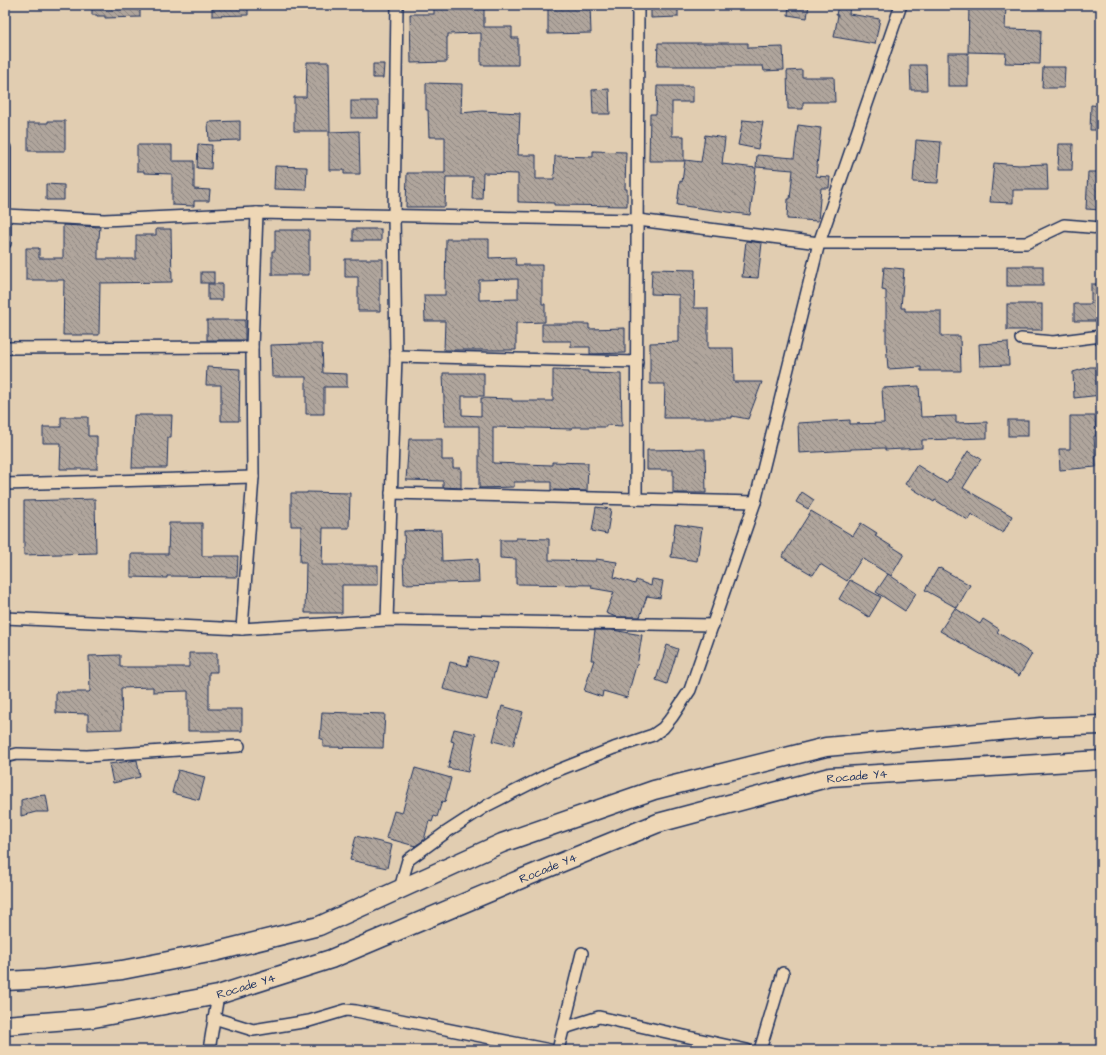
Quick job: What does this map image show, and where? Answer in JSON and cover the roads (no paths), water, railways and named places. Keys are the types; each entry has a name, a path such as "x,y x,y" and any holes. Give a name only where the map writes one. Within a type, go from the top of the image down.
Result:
{"highway":[{"path":"5,981 45,979 122,970 214,952 319,926 502,843 654,790 826,747 1042,727 1101,725"},
{"name":"Rocade Y4","path":"5,1025 94,1018 218,995 331,959 658,823 830,777 1101,760"},
{"path":"5,969 122,970"}],"street":[{"path":"387,620 396,356 394,216 397,5"},
{"path":"636,498 638,5"},
{"path":"400,889 408,860 433,841 488,804 551,773 614,748 652,735 663,728 690,690 755,502 819,243 901,5"},
{"path":"5,148 5,243"},
{"path":"242,629 253,477 252,346 257,213"},
{"path":"5,215 104,220 257,213 638,220 819,243 1026,243 1064,225 1101,228"},
{"path":"1021,339 1052,342 1101,336"},
{"path":"5,348 252,346"},
{"path":"396,356 637,362"},
{"path":"5,484 253,477"},
{"path":"391,493 755,502"},
{"path":"5,618 242,629 387,620 713,625"},
{"path":"5,757 17,754 87,756 238,746"},
{"path":"558,1050 582,953"},
{"path":"760,1050 783,973"},
{"path":"209,1050 218,995"},
{"path":"214,1018 253,1030 308,1021 346,1010 550,1050"},
{"path":"564,1028 599,1017 747,1050"}]}
